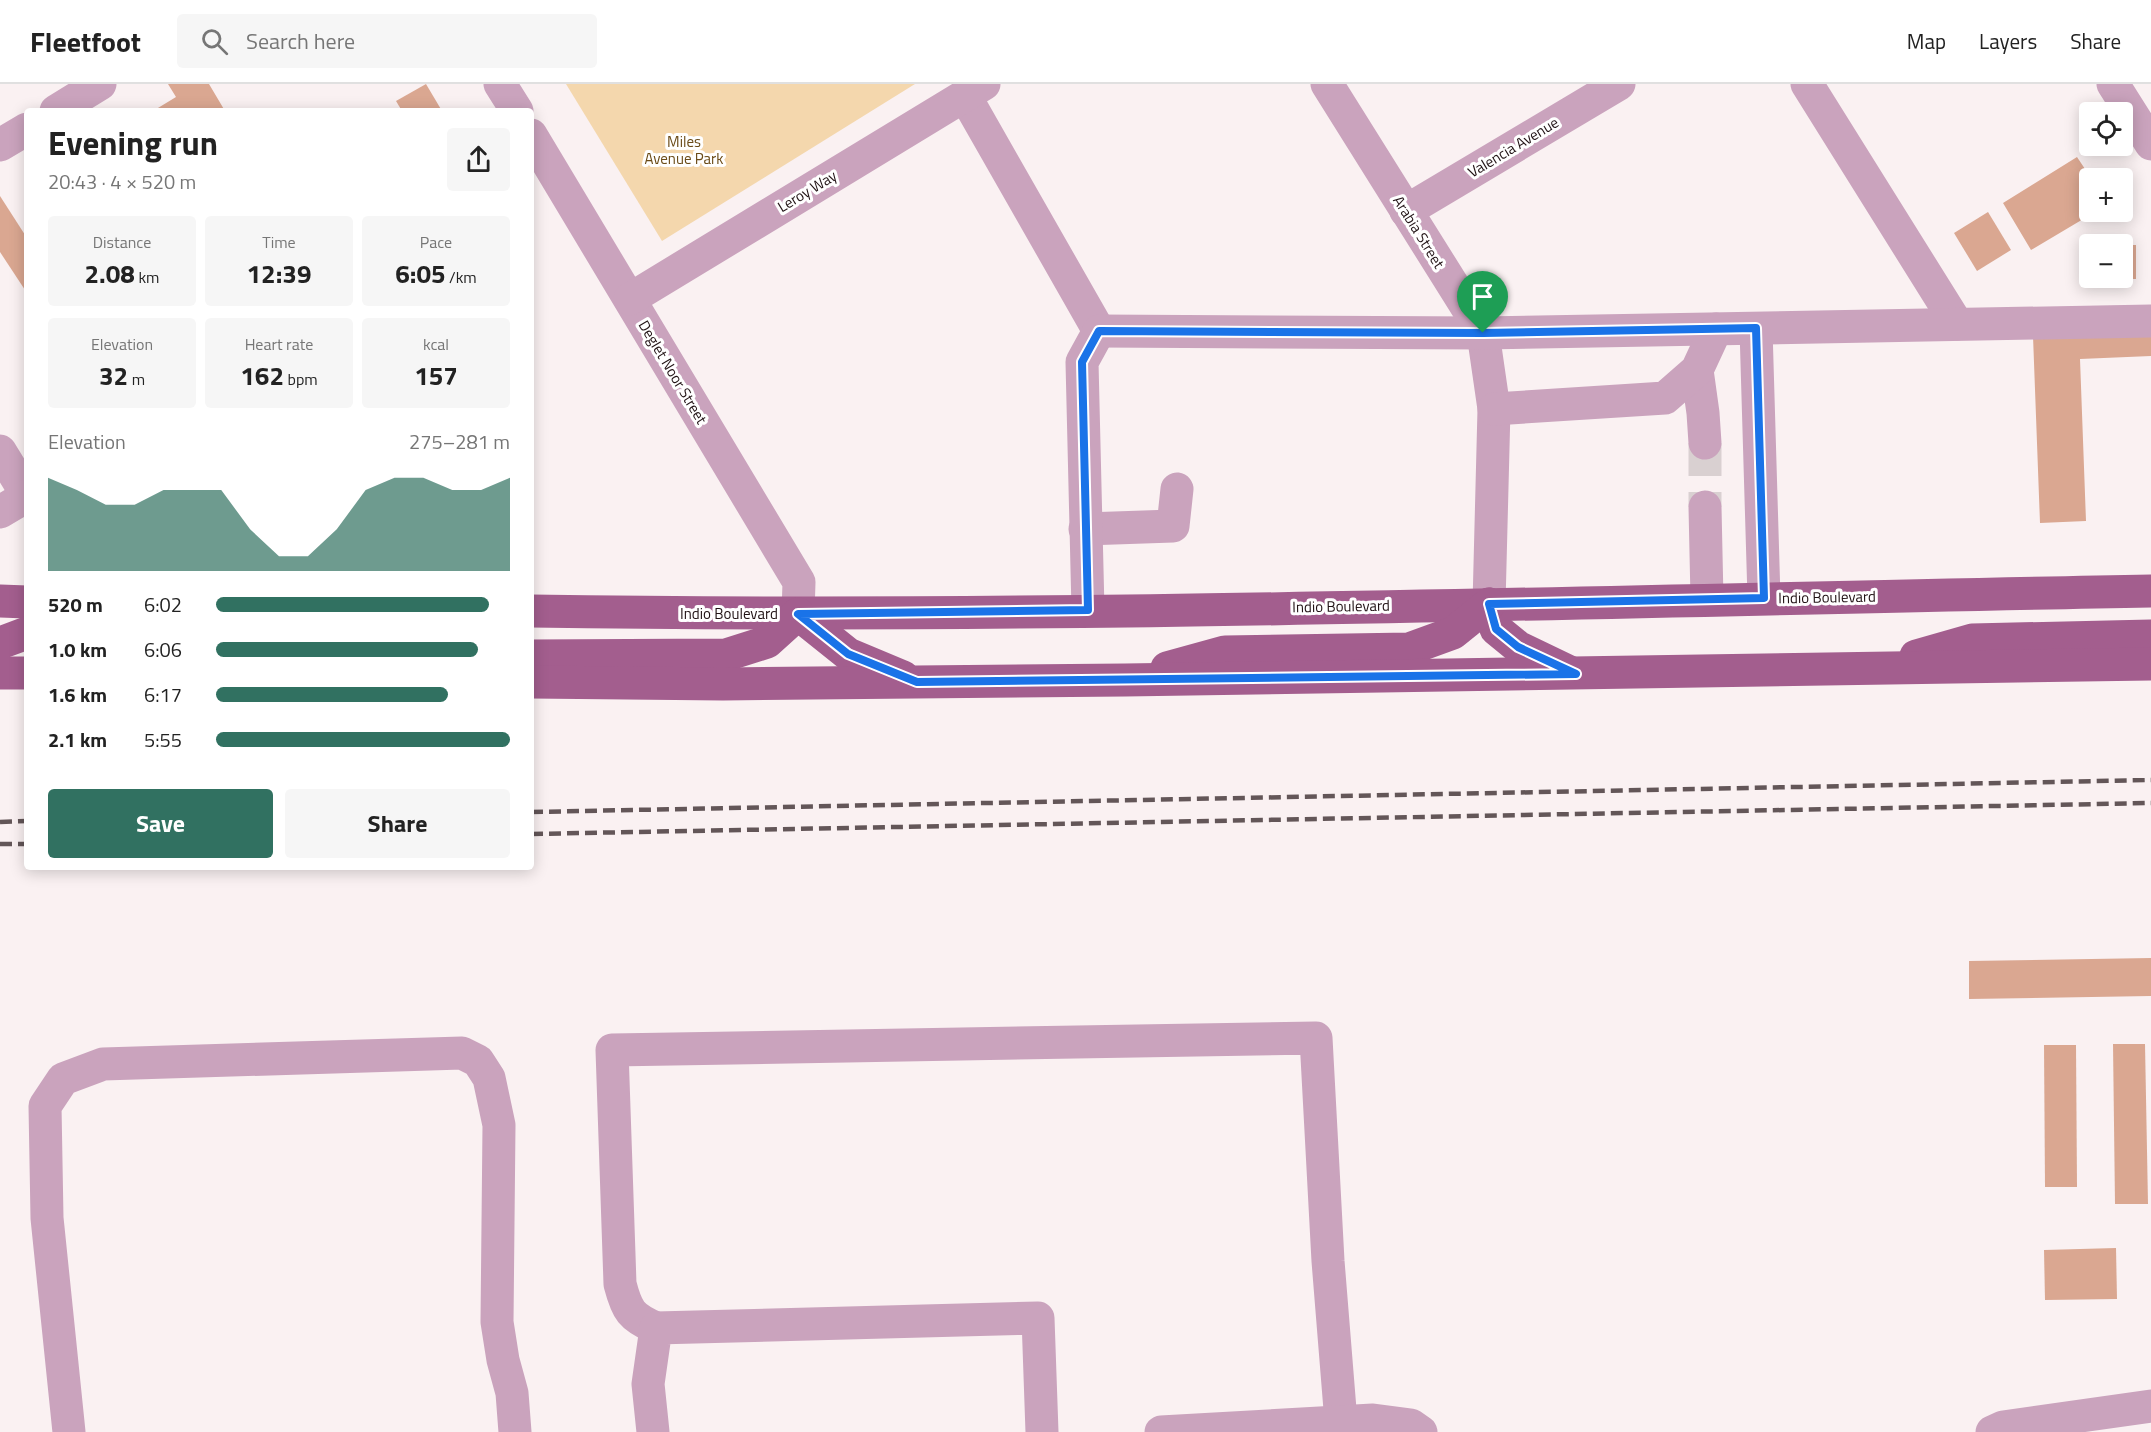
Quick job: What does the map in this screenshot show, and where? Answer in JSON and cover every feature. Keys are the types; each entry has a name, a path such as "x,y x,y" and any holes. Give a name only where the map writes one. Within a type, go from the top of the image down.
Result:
{"main road":[{"name":"Indio Boulevard","path":"534,611 798,614 2151,591"},
{"path":"0,601 24,602"},
{"path":"1125,680 1225,652 1409,649 1453,633 1489,604 1496,629 1518,647 1576,674"},
{"path":"534,656 726,655 767,642 798,614 848,654 917,682"},
{"path":"0,643 24,634"},
{"path":"1874,669 1972,640 2151,636"},
{"path":"534,682 723,684 1125,680 2151,664"},
{"path":"0,673 24,674"}],"street":[{"path":"61,108 99,84"},
{"path":"500,84 515,108"},
{"name":"Arabia Street","path":"1327,84 1483,333 1494,409 1489,604"},
{"name":"Valencia Avenue","path":"1406,210 1619,84"},
{"path":"1807,84 1957,324"},
{"path":"2113,84 2151,144"},
{"path":"974,90 1099,331"},
{"name":"Leroy Way","path":"630,299 974,90"},
{"path":"0,145 24,131"},
{"name":"Deglet Noor Street","path":"534,140 799,582 798,614"},
{"path":"1099,331 1483,333 2151,321"},
{"path":"1756,328 1764,598"},
{"path":"1494,409 1665,398 1697,370 1716,329"},
{"path":"1088,610 1082,362 1099,331"},
{"path":"1697,370 1705,443"},
{"path":"0,451 24,490"},
{"path":"1085,529 1173,526 1176,489"},
{"path":"0,512 24,497"},
{"path":"1705,507 1707,599"},
{"path":"1042,1432 1038,1318 656,1328 638,1320 628,1311 620,1284 612,1050 1316,1038 1328,1262 1341,1422"},
{"path":"69,1432 47,1218 45,1117 45,1106 63,1079 103,1064 462,1053 478,1061 489,1078 499,1125 497,1322 503,1360 512,1393 515,1432"},
{"path":"653,1432 648,1384 656,1328"},
{"path":"1992,1432 2003,1427 2151,1406"},
{"path":"1161,1432 1373,1420 1412,1425 1421,1432"}],"green space":[{"name":"Miles Avenue Park","path":"566,84 915,84 662,241"}],"building":[{"path":"168,84 209,84 223,108 158,108 176,97"},
{"path":"426,84 440,108 400,108 396,101"},
{"path":"2077,157 2084,168 2079,168 2079,222 2031,250 2003,203"},
{"path":"0,196 24,233 24,288 0,252"},
{"path":"1988,212 2011,250 1977,271 1954,233"},
{"path":"2133,245 2136,245 2136,279 2133,279"},
{"path":"2151,331 2151,356 2080,359 2086,521 2040,523 2033,336"},
{"path":"2151,958 2151,996 1969,999 1969,961"},
{"path":"2113,1044 2145,1044 2148,1204 2115,1204"},
{"path":"2044,1045 2076,1045 2077,1187 2045,1187"},
{"path":"2116,1248 2117,1299 2045,1300 2044,1250"}],"tunnel":[{"path":"1705,443 1705,507"}],"railway":[{"path":"534,812 2151,780"},
{"path":"534,834 2151,803"},
{"path":"0,822 24,821"},
{"path":"0,844 24,844"}],"route":[{"path":"1756,328 1764,598 1489,604 1496,629 1518,647 1576,674 1337,678 917,682 848,654 798,614 1088,610 1082,362 1099,331 1483,333 1756,328"}]}
